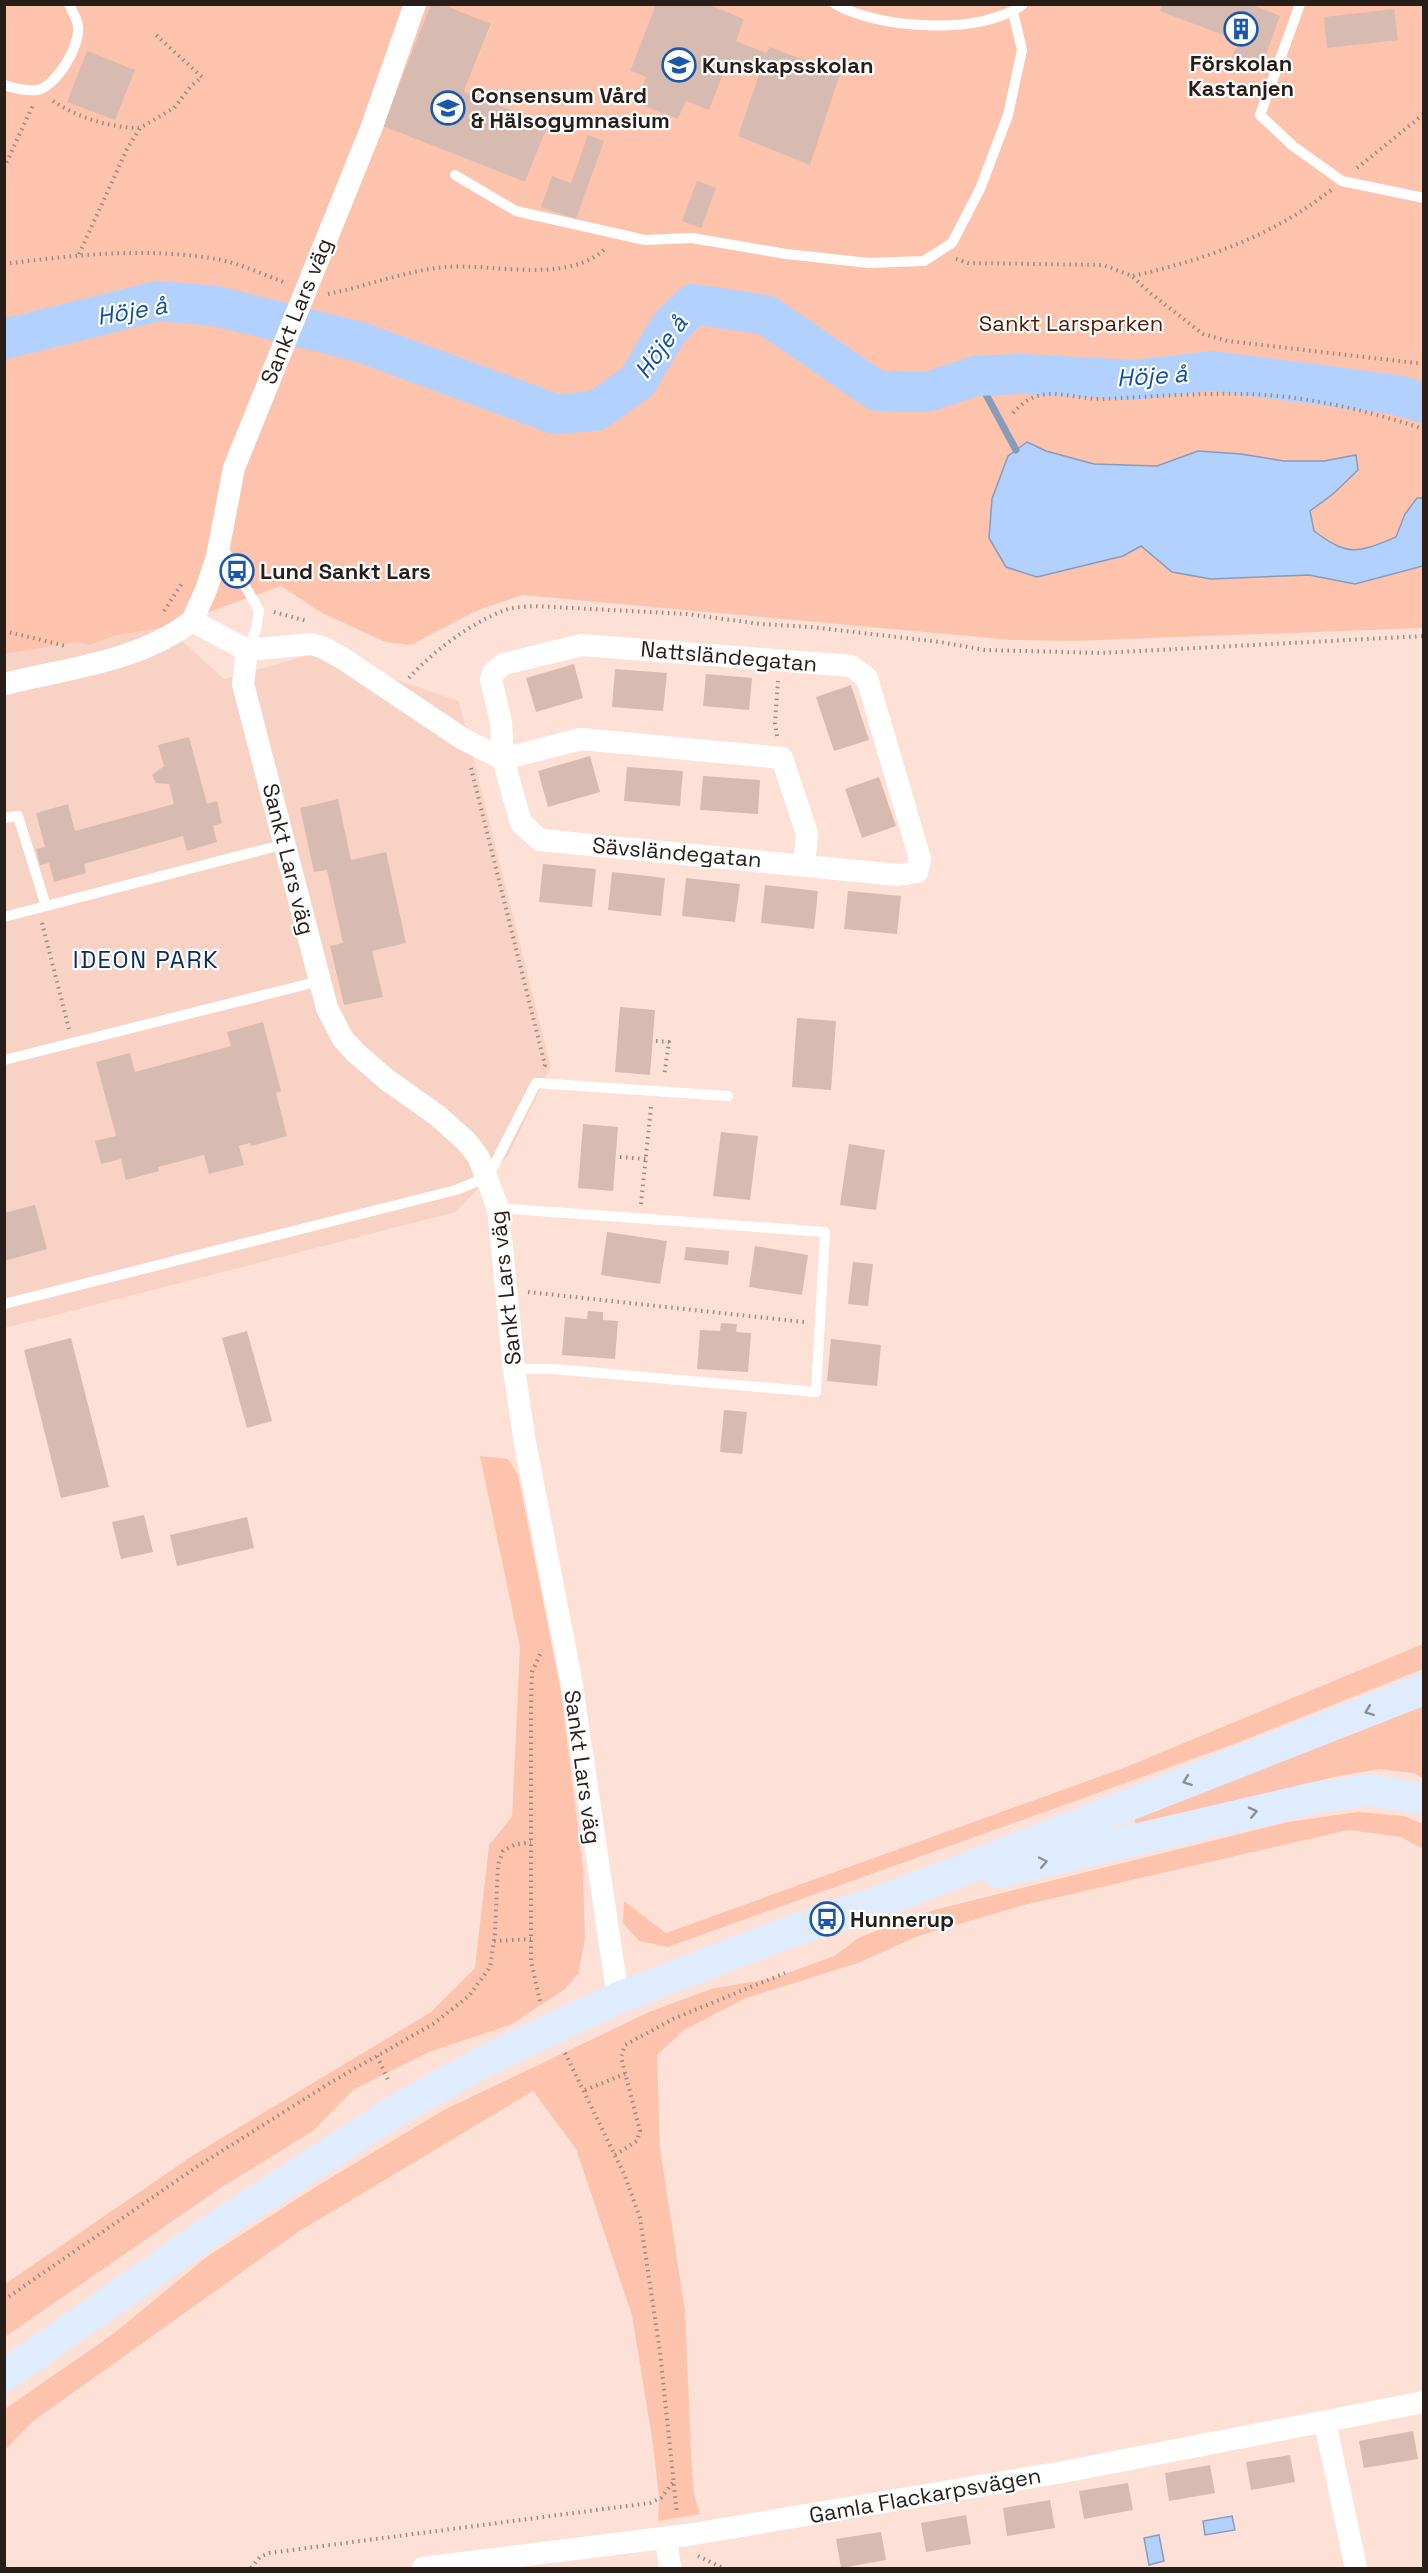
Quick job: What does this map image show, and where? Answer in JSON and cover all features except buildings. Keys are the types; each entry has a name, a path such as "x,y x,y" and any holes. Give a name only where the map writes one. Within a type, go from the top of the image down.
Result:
{"main road":[{"path":"4,2376 221,2224 398,2109 487,2060 618,1998 784,1934 904,1893 1424,1689"},
{"path":"904,1893 1319,1797 1369,1790 1424,1799"}],"street":[{"name":"Sankt Lars väg","path":"192,621 217,557 234,468 371,129 415,4"},
{"path":"4,684 141,651 174,634 192,621 247,650 301,644 322,647 472,744 503,759 581,739 782,758 807,834 804,864"},
{"name":"Nattsländegatan","path":"503,759 501,722 491,680 493,673 504,664 582,645 851,666 867,678 920,859"},
{"name":"Sankt Lars väg","path":"247,650 243,684 327,1008 343,1039 386,1079 438,1116 466,1141 478,1156 498,1208 514,1369 525,1443 571,1679 618,1998"},
{"name":"Sävsländegatan","path":"503,759 521,823 540,840 804,864 898,875 917,872 920,859"},
{"name":"Gamla Flackarpsvägen","path":"423,2568 672,2537 1063,2472 1424,2402"},
{"path":"1325,2422 1356,2568"},
{"path":"670,2568 672,2537"}],"lane":[{"path":"4,85 38,90 52,81 77,43 78,26 69,4"},
{"path":"835,4 850,13 924,27 984,20 1013,12 1023,4"},
{"path":"1307,4 1301,5 1260,115 1293,146 1342,181 1424,198"},
{"path":"455,175 516,211 645,240 692,238 786,254 869,263 924,261 951,243 980,189 1008,115 1022,50 1013,12"},
{"path":"219,540 259,610 255,630 247,650"},
{"path":"4,818 18,816 42,907"},
{"path":"4,917 285,844"},
{"path":"4,1060 320,981"},
{"path":"4,1304 456,1190 488,1177 536,1083 728,1096"},
{"path":"498,1208 825,1232 816,1392 554,1369 514,1369"}],"path":[{"path":"79,254 126,149 140,128 174,108 191,86 202,77 155,34"},
{"path":"4,168 38,90 66,109 120,128 140,128"},
{"path":"1132,276 1189,263 1241,245 1289,220 1342,181 1424,114"},
{"path":"938,252 968,263 1103,265 1132,276 1203,334 1228,341 1424,364"},
{"path":"1013,413 1024,399 1038,395 1098,399 1241,394 1295,399 1424,429"},
{"path":"414,687 406,682 433,655 485,620 508,609 533,606 687,614 760,624 811,627 940,642 985,650 1101,653 1424,636"},
{"path":"4,631 77,649"},
{"path":"779,660 775,723 782,758"},
{"path":"472,744 545,1065 536,1083"},
{"path":"42,907 72,1042"},
{"path":"639,1219 646,1159 669,1042 656,1041"},
{"path":"620,1157 646,1159"},
{"path":"506,1290 819,1324"},
{"path":"540,2001 531,1961 531,1842 532,1672 542,1650"},
{"path":"4,2300 195,2168 433,2024 469,1996 490,1967 494,1941 498,1865 503,1851 514,1845 531,1842"},
{"path":"494,1941 531,1939"},
{"path":"615,2155 637,2141 640,2131 621,2053 625,2045 673,2019 785,1973"},
{"path":"565,2053 585,2090 633,2197 644,2238 674,2475 672,2537"},
{"path":"377,2056 389,2082"},
{"path":"585,2090 625,2074"},
{"path":"251,2568 260,2557 268,2553 650,2503 668,2492 674,2475"}],"shaded area":[{"path":"167,627 224,679 316,653 459,701 551,1067 508,1156 456,1212 5,1328 5,654"}],"green space":[{"name":"Sankt Larsparken","path":"5,5 431,5 384,126 525,182 548,125 464,91 491,25 441,5 656,5 630,71 646,77 636,102 678,119 686,101 709,109 744,19 707,5 1423,5 1423,628 1074,641 1011,640 522,595 476,611 411,645 385,642 322,613 281,586 167,627 113,636 90,645 78,642 5,654"},
{"path":"480,1456 508,1459 518,1475 561,1692 583,1868 585,1940 578,1974 564,1990 510,2025 429,2052 353,2090 313,2131 219,2189 5,2337 5,2284 195,2154 431,2012 475,1968 489,1845 512,1817 520,1647"},
{"path":"1423,1644 1423,1669 1237,1743 668,1947 639,1941 623,1923 624,1901 666,1933 1126,1767"},
{"path":"1423,1704 1423,1778 1413,1773 1379,1769 1334,1777 1136,1826 1134,1814"},
{"path":"1358,1812 1404,1816 1423,1824 1423,1849 1401,1837 1348,1830 1024,1905 918,1936 858,1963 746,1998 684,2030 657,2055 660,2148 685,2311 694,2494 700,2514 658,2521 659,2498 653,2444 632,2315 576,2149 533,2091 298,2232 32,2422 5,2450 5,2409 113,2334 208,2256 317,2186 442,2111 649,2012 711,1989 774,1978 834,1956 860,1937 934,1910 1288,1822"}],"water":[{"path":"1027,442 1046,451 1094,464 1157,466 1198,451 1241,454 1284,461 1324,461 1356,455 1358,470 1333,494 1310,511 1314,531 1345,549 1354,550 1372,546 1396,537 1405,514 1417,498 1423,498 1423,566 1355,584 1309,575 1211,579 1172,572 1141,546 1123,556 1037,577 1006,567 989,538 992,499 1008,456"},
{"path":"1232,2516 1235,2530 1205,2535 1203,2521"},
{"path":"1159,2535 1164,2561 1149,2565 1144,2538"}],"waterway":[{"name":"Höje å","path":"4,339 158,301 216,306 360,342 555,414 596,411 637,382 669,328 693,304 766,315 877,391 927,392 976,376 1021,374 1134,380 1212,371 1397,395 1424,403"},
{"path":"976,376 1016,450"}],"place":[{"name":"Förskolan Kastanjen","path":"1241,29"},
{"name":"Kunskapsskolan","path":"679,65"},
{"name":"Consensum Vård & Hälsogymnasium","path":"448,108"},
{"name":"Lund Sankt Lars","path":"237,571"},
{"name":"Hunnerup","path":"827,1919"}],"district":[{"name":"IDEON PARK","path":"146,960"}]}
